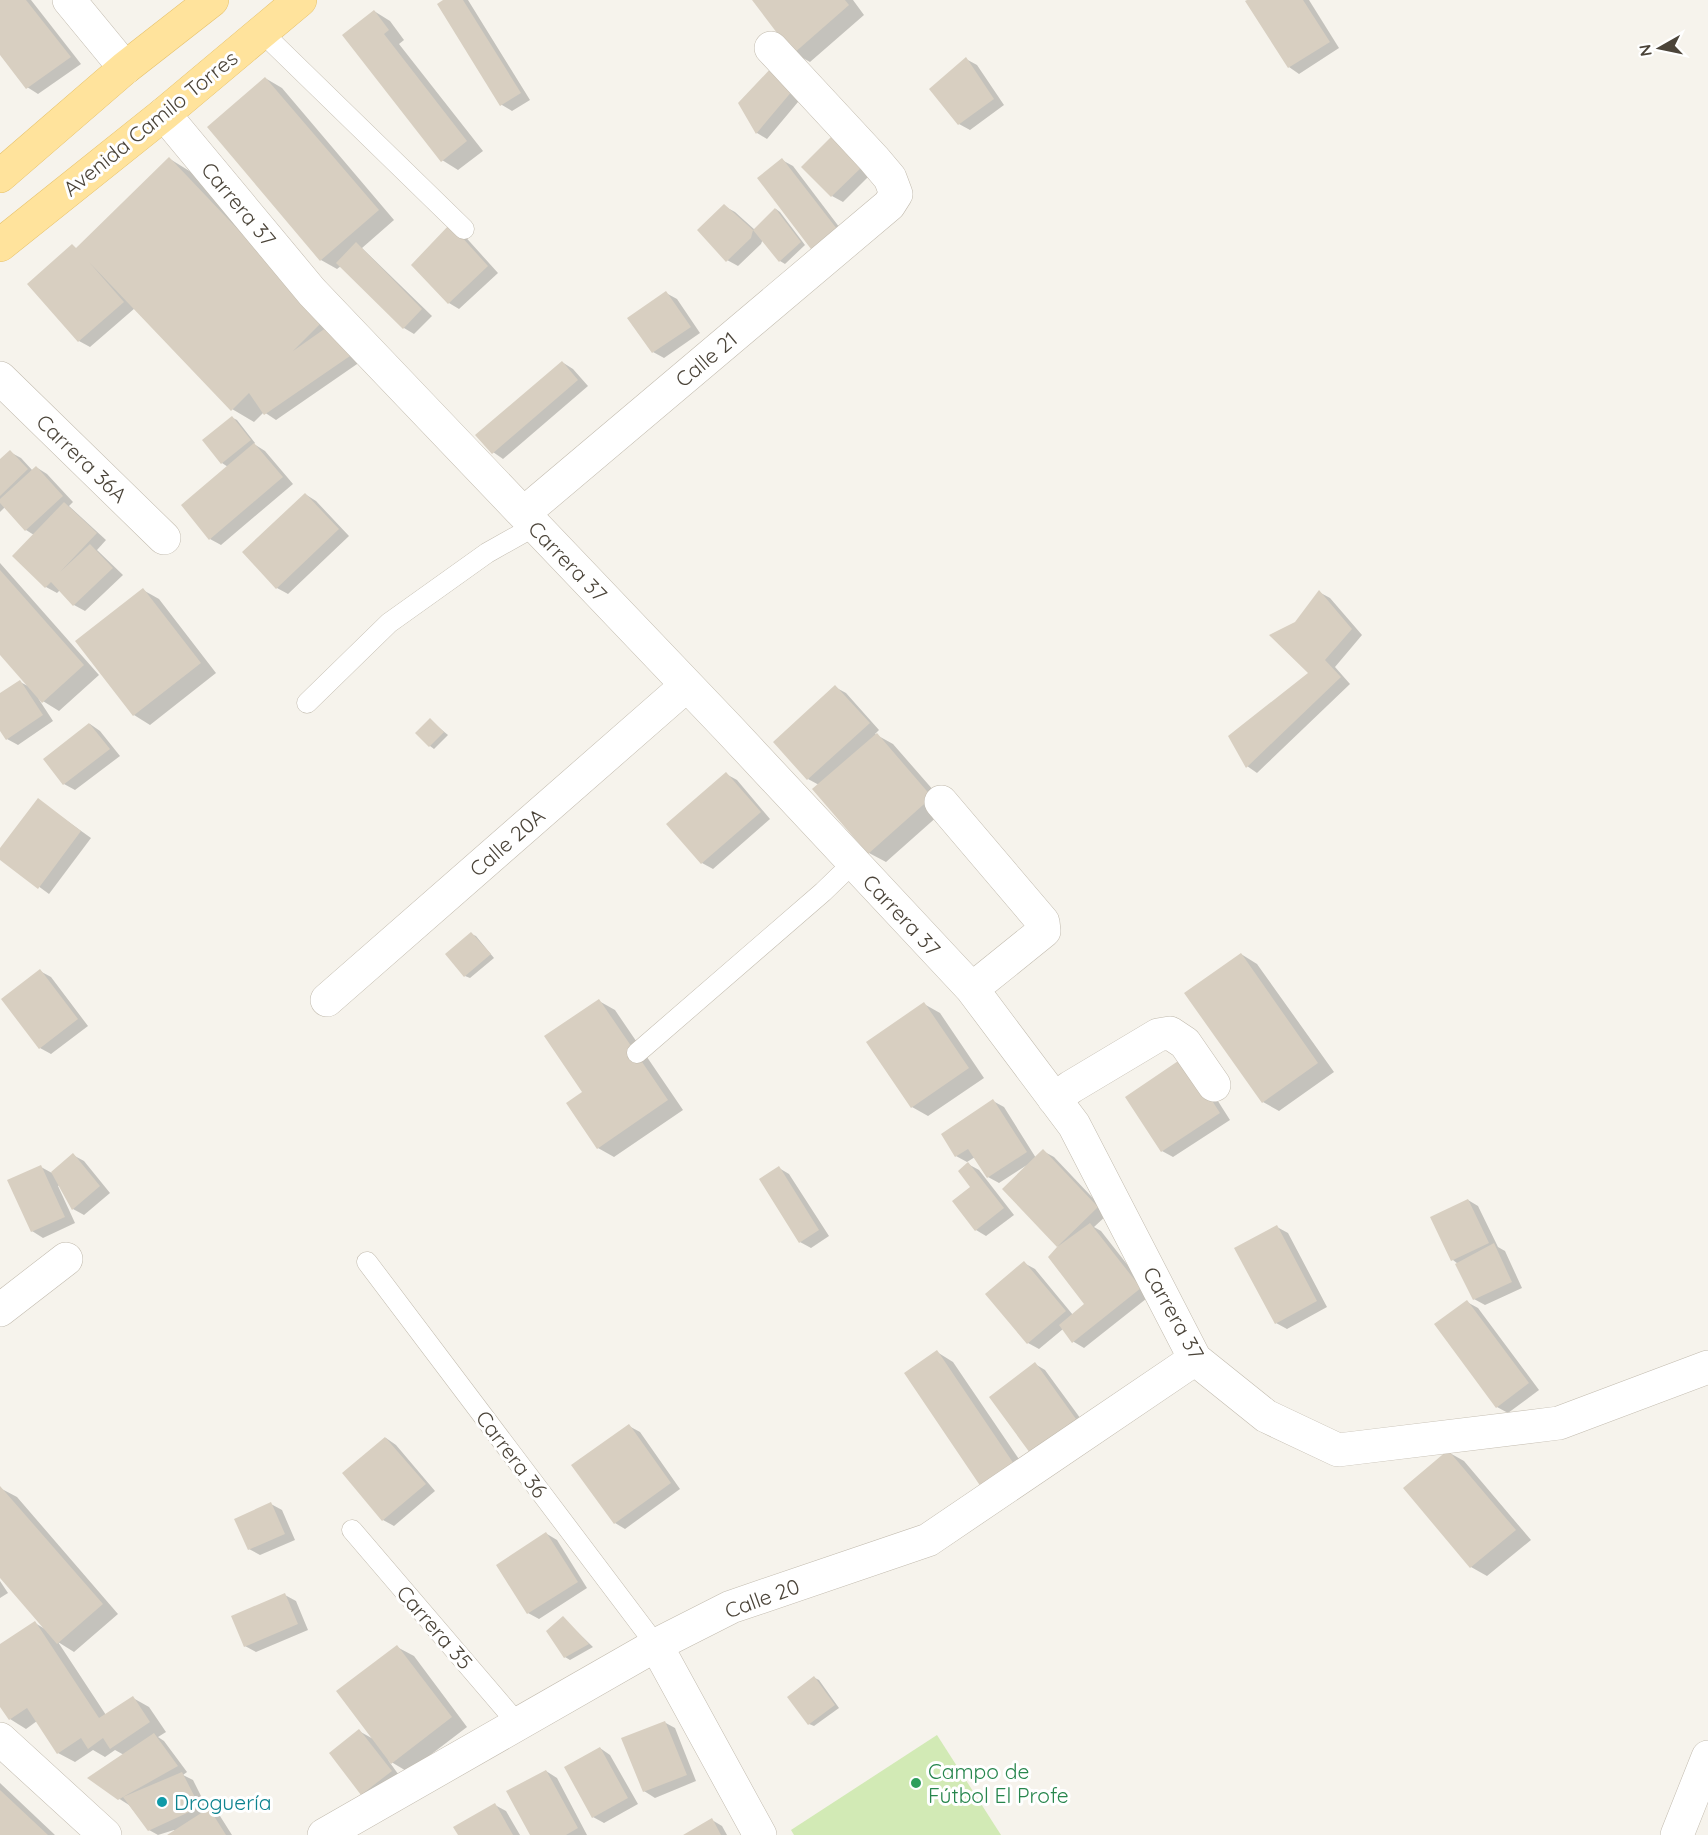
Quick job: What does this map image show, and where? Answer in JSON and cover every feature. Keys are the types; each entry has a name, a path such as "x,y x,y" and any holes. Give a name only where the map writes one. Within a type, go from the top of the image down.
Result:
{"main road":[{"path":"0,176 125,68 212,0"},
{"name":"Avenida Camilo Torres","path":"0,245 164,114 300,0"}],"street":[{"path":"69,0 125,68"},
{"name":"Calle 21","path":"529,520 889,205 896,194 890,178 771,48"},
{"name":"Carrera 37","path":"164,114 312,292 687,685 972,989 1074,1125 1195,1359 1266,1416 1338,1450 1559,1423 1708,1367"},
{"name":"Carrera 36A","path":"0,378 164,538"},
{"name":"Calle 20A","path":"327,1000 687,685"},
{"path":"941,802 1043,922 1044,931 972,989"},
{"path":"1054,1099 1158,1035 1170,1033 1185,1043 1214,1085"},
{"path":"0,1310 66,1258"},
{"name":"Calle 20","path":"324,1835 656,1645 731,1607 928,1540 1195,1359"},
{"path":"656,1645 760,1835"},
{"path":"0,1739 105,1835"},
{"path":"1677,1835 1708,1757"}],"lane":[{"path":"264,29 273,43 464,229"},
{"path":"307,703 389,622 487,553 529,520"},
{"path":"637,1053 823,892 853,863"},
{"name":"Carrera 36","path":"367,1262 656,1645"},
{"name":"Carrera 35","path":"352,1530 518,1724"}],"green space":[{"name":"Campo de Fútbol El Profe","path":"937,1735 1001,1835 794,1835 791,1830"}],"building":[{"path":"0,0 26,0 71,57 26,89 0,55"},
{"path":"443,0 463,0 521,93 500,106 437,4"},
{"path":"752,0 845,0 849,5 793,54"},
{"path":"1303,0 1330,42 1288,68 1245,1"},
{"path":"374,10 389,30 384,34 467,141 441,162 342,35"},
{"path":"966,57 994,99 958,125 929,89"},
{"path":"773,66 793,90 756,134 738,103"},
{"path":"265,77 379,210 320,261 207,127"},
{"path":"836,132 866,163 831,197 801,167"},
{"path":"169,157 324,320 293,351 330,325 350,356 264,415 249,393 231,411 89,262 124,302 78,342 27,284 72,244 76,248"},
{"path":"782,158 837,229 811,249 757,178"},
{"path":"724,204 753,230 751,238 726,262 697,230"},
{"path":"775,208 801,242 779,262 753,230"},
{"path":"450,224 488,266 448,304 411,265"},
{"path":"356,242 422,309 403,329 336,263"},
{"path":"666,291 691,327 652,353 627,318"},
{"path":"562,361 578,380 492,454 475,435"},
{"path":"232,416 251,440 221,464 202,440"},
{"path":"254,443 283,477 209,540 181,505"},
{"path":"10,450 28,469 0,496 0,459"},
{"path":"36,466 63,496 25,531 0,503 0,499"},
{"path":"305,493 339,529 276,589 242,552"},
{"path":"64,502 97,533 60,572 90,544 113,568 73,606 51,582 45,588 12,556"},
{"path":"0,570 84,665 42,703 0,655"},
{"path":"143,588 201,663 133,716 75,641"},
{"path":"1319,590 1352,629 1325,660 1341,677 1246,768 1228,736 1308,673 1269,635 1295,622"},
{"path":"20,680 43,715 6,740 0,731 0,693"},
{"path":"835,685 870,723 807,780 773,742"},
{"path":"430,718 444,732 429,747 415,733"},
{"path":"89,723 110,749 63,785 43,759"},
{"path":"877,733 932,797 868,854 812,789"},
{"path":"726,772 761,812 701,864 666,824"},
{"path":"38,798 81,831 38,889 0,860 0,848"},
{"path":"471,932 491,954 464,977 445,954"},
{"path":"1241,953 1318,1063 1262,1103 1184,993"},
{"path":"40,969 78,1019 39,1049 1,999"},
{"path":"599,999 668,1100 597,1149 566,1103 582,1092 544,1036"},
{"path":"924,1002 969,1068 911,1108 866,1042"},
{"path":"1184,1057 1220,1113 1161,1152 1125,1097"},
{"path":"993,1099 1027,1152 987,1178 968,1149 955,1157 941,1134"},
{"path":"1043,1149 1098,1207 1057,1247 1002,1189"},
{"path":"73,1153 100,1186 72,1210 51,1172"},
{"path":"968,1162 1004,1208 975,1231 952,1201 970,1187 958,1171"},
{"path":"41,1165 65,1217 31,1232 7,1180"},
{"path":"779,1166 819,1230 799,1243 759,1179"},
{"path":"1468,1199 1489,1243 1451,1261 1430,1217"},
{"path":"1090,1223 1141,1288 1072,1343 1059,1325 1084,1304 1048,1257 1057,1247"},
{"path":"1277,1225 1317,1301 1275,1324 1234,1248"},
{"path":"1494,1243 1512,1282 1473,1300 1455,1264"},
{"path":"1024,1261 1066,1311 1027,1344 985,1294"},
{"path":"1467,1300 1529,1383 1496,1408 1434,1324"},
{"path":"937,1350 1014,1464 981,1487 904,1373"},
{"path":"1035,1362 1076,1419 1030,1453 989,1397"},
{"path":"629,1424 671,1483 614,1524 571,1465"},
{"path":"385,1437 426,1484 382,1521 342,1473"},
{"path":"1448,1450 1516,1530 1470,1568 1403,1488"},
{"path":"0,1486 103,1604 57,1644 0,1578"},
{"path":"271,1502 285,1534 248,1550 234,1519"},
{"path":"546,1532 578,1582 527,1614 496,1565"},
{"path":"285,1593 298,1624 244,1647 231,1616"},
{"path":"563,1616 589,1644 564,1658 546,1631"},
{"path":"35,1621 99,1718 133,1696 150,1722 110,1749 103,1738 88,1749 81,1738 57,1754 27,1708 9,1720 0,1707 0,1644"},
{"path":"397,1645 452,1717 391,1764 336,1691"},
{"path":"814,1676 835,1705 808,1725 787,1697"},
{"path":"665,1721 687,1775 643,1792 621,1738"},
{"path":"359,1729 392,1771 361,1795 329,1753"},
{"path":"154,1733 178,1766 118,1800 87,1778"},
{"path":"600,1747 628,1798 592,1818 564,1767"},
{"path":"546,1770 578,1828 566,1835 530,1835 506,1791"},
{"name":"Droguería","path":"182,1772 200,1807 148,1831 123,1797"},
{"path":"0,1790 48,1835 0,1835"},
{"path":"495,1803 513,1835 458,1835 453,1827"},
{"path":"209,1808 226,1835 167,1835"},
{"path":"712,1818 721,1835 683,1835"}],"place":[{"name":"Campo de Fútbol El Profe","path":"916,1783"},
{"name":"Droguería","path":"162,1802"}]}
